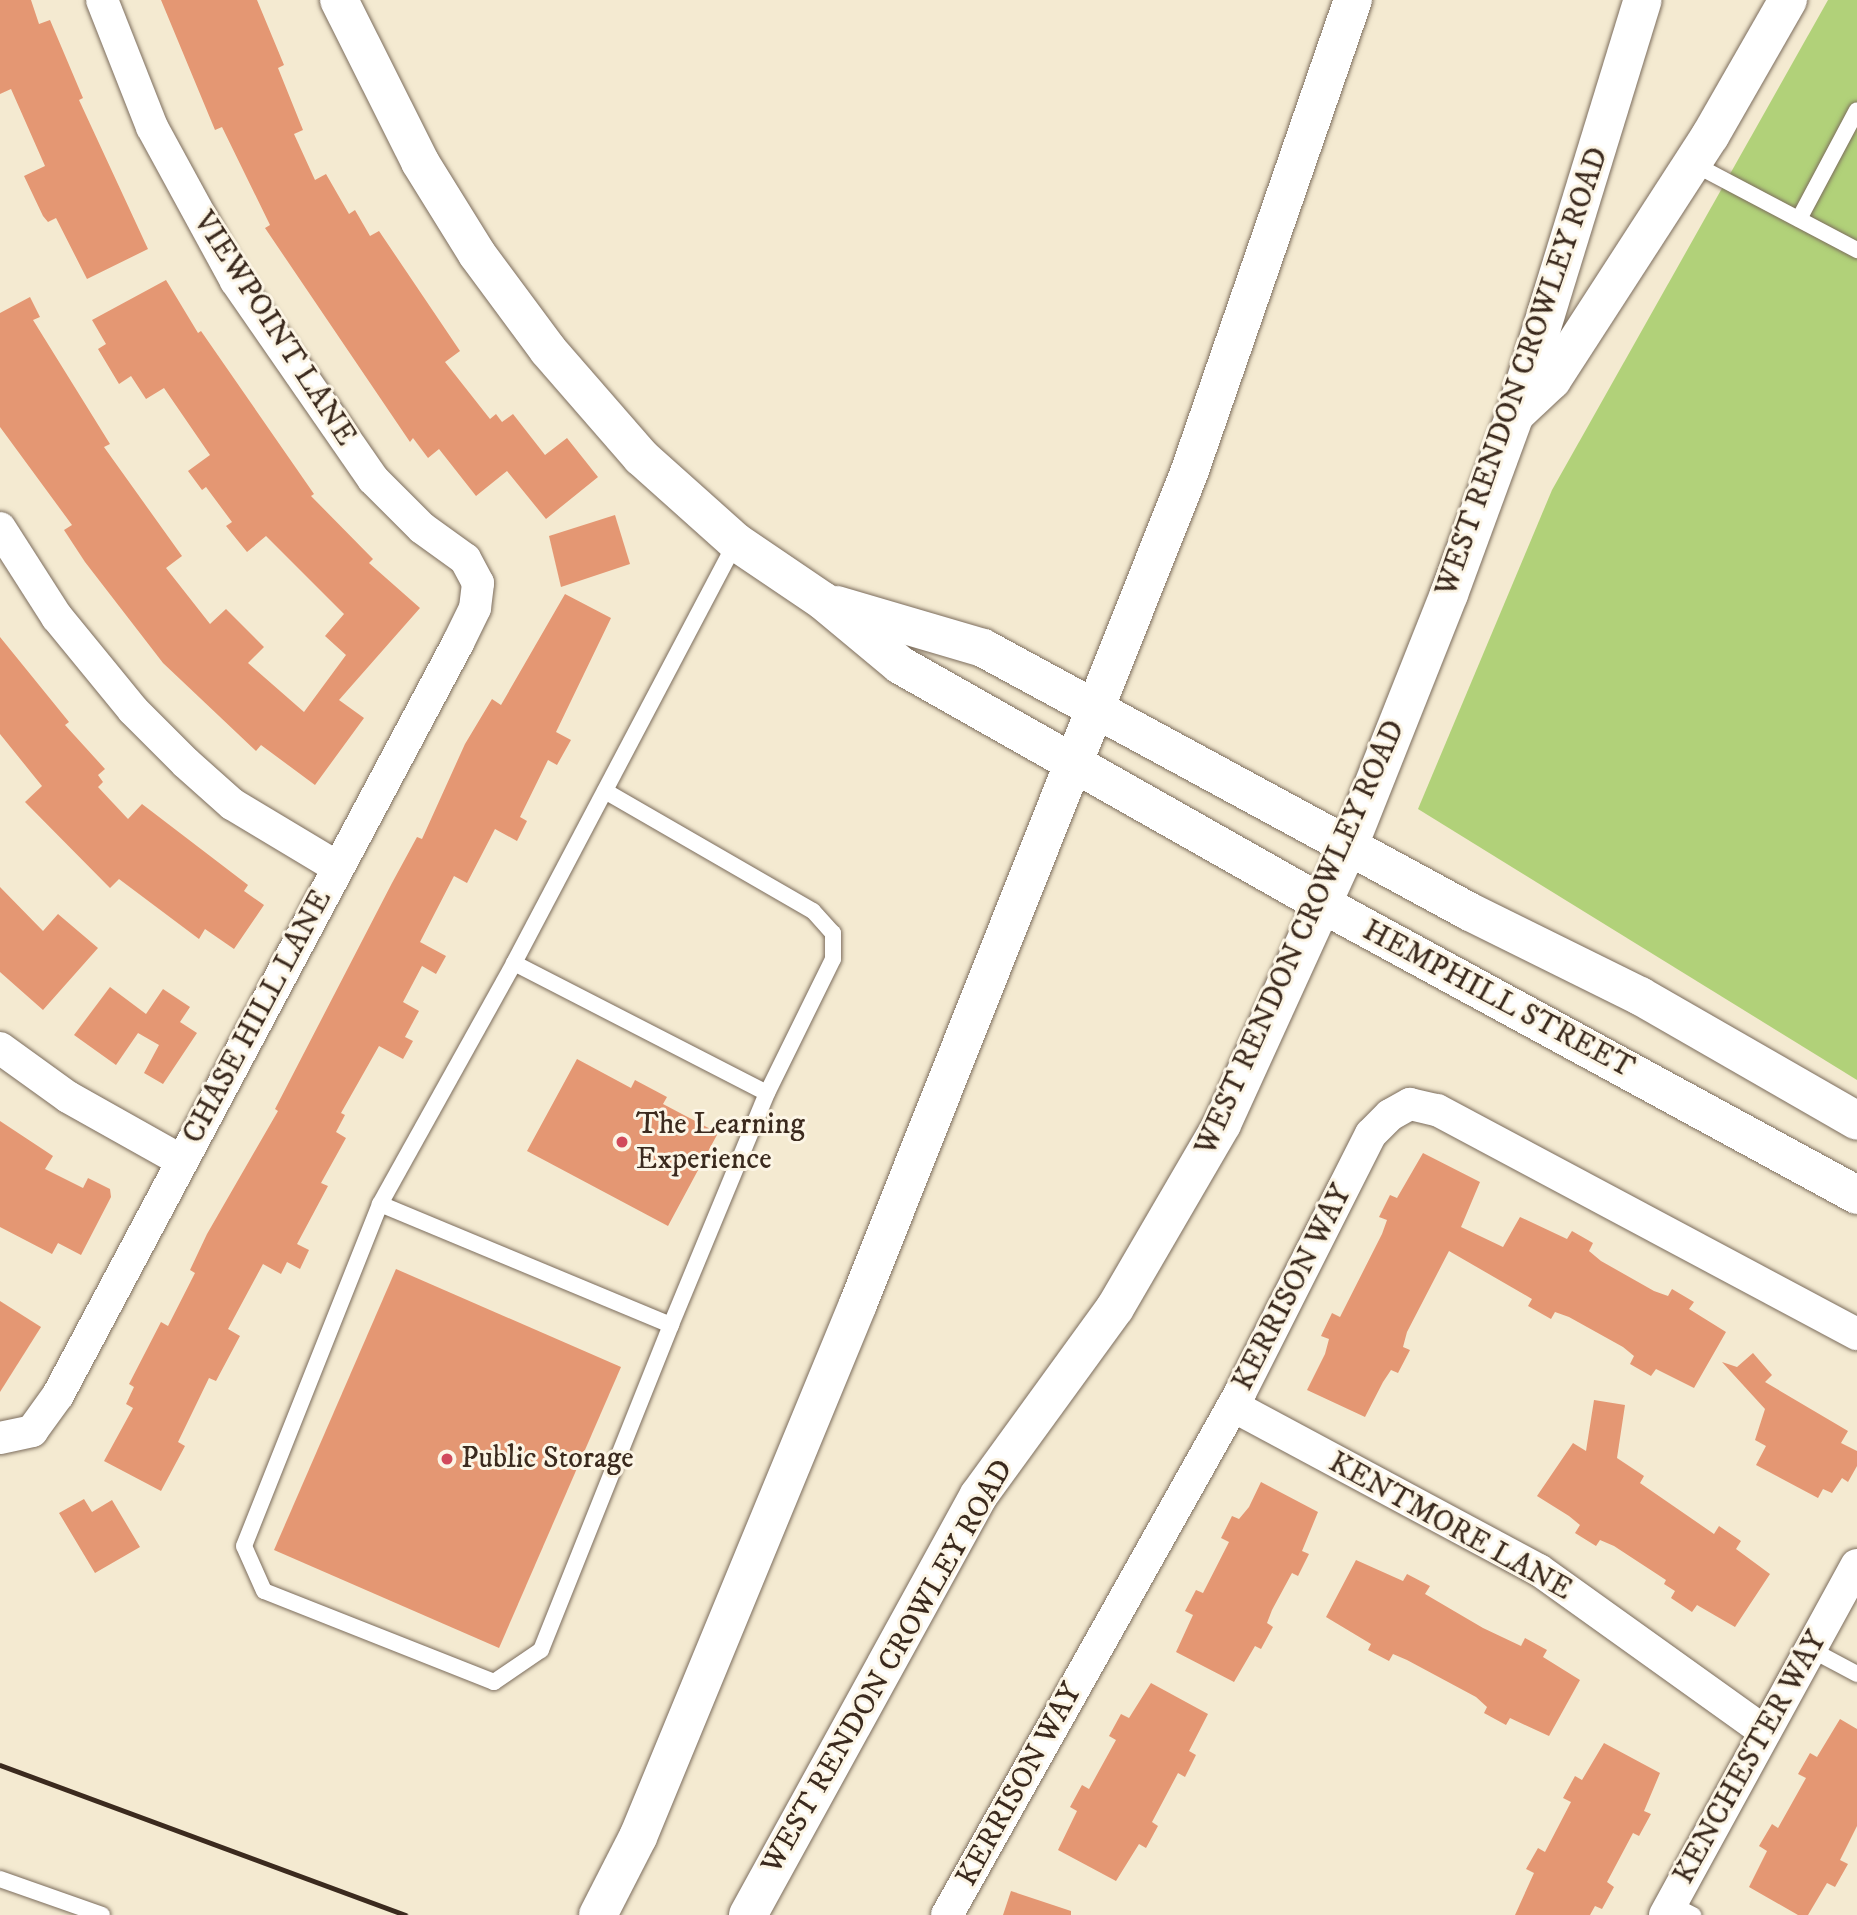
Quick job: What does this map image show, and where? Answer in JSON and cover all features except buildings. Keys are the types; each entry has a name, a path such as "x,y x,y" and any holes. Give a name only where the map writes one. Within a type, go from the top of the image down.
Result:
{"main road":[{"name":"HEMPHILL STREET","path":"339,0 420,162 477,254 548,350 641,457 736,542 823,601 900,665 1322,904 1857,1195"},
{"path":"598,1915 638,1836 858,1304 1070,763 1189,473 1353,0"},
{"name":"WEST RENDON CROWLEY ROAD","path":"748,1915 979,1495 1115,1308 1222,1124 1350,843 1515,415 1643,0"},
{"path":"1515,415 1552,380 1692,163 1788,0"},
{"name":"HEMPHILL STREET","path":"823,601 983,648 1350,843 1470,912 1640,996 1857,1121"}],"street":[{"name":"VIEWPOINT LANE","path":"102,0 152,127 236,281 373,479 422,528 465,559 478,583"},
{"path":"0,528 57,617 133,710 186,764 232,804 337,867"},
{"name":"CHASE HILL LANE","path":"9,1438 44,1420 475,608 478,583"},
{"path":"0,1048 79,1104 182,1161"},
{"name":"KERRISON WAY","path":"947,1915 1233,1406 1371,1134 1410,1104 1437,1110 1854,1326"},
{"name":"KENTMORE LANE","path":"1233,1406 1539,1570 1763,1731"},
{"name":"KENCHESTER WAY","path":"1677,1911 1763,1731 1812,1650 1857,1565"}],"lane":[{"path":"1798,219 1857,110"},
{"path":"1692,163 1857,250"},
{"path":"605,790 813,911 832,933 833,959 767,1093 541,1650 494,1682 264,1591 244,1546 380,1204 514,963 605,790 736,542"},
{"path":"514,963 767,1093"},
{"path":"380,1204 671,1325"},
{"path":"1812,1650 1857,1674"},
{"path":"0,1879 102,1915"}],"green space":[{"path":"1828,0 1857,0 1857,1080 1418,809 1552,490"}],"railway":[{"path":"0,1765 405,1915"}],"place":[{"name":"The Learning Experience","path":"622,1142"},
{"name":"Public Storage","path":"447,1459"}]}
